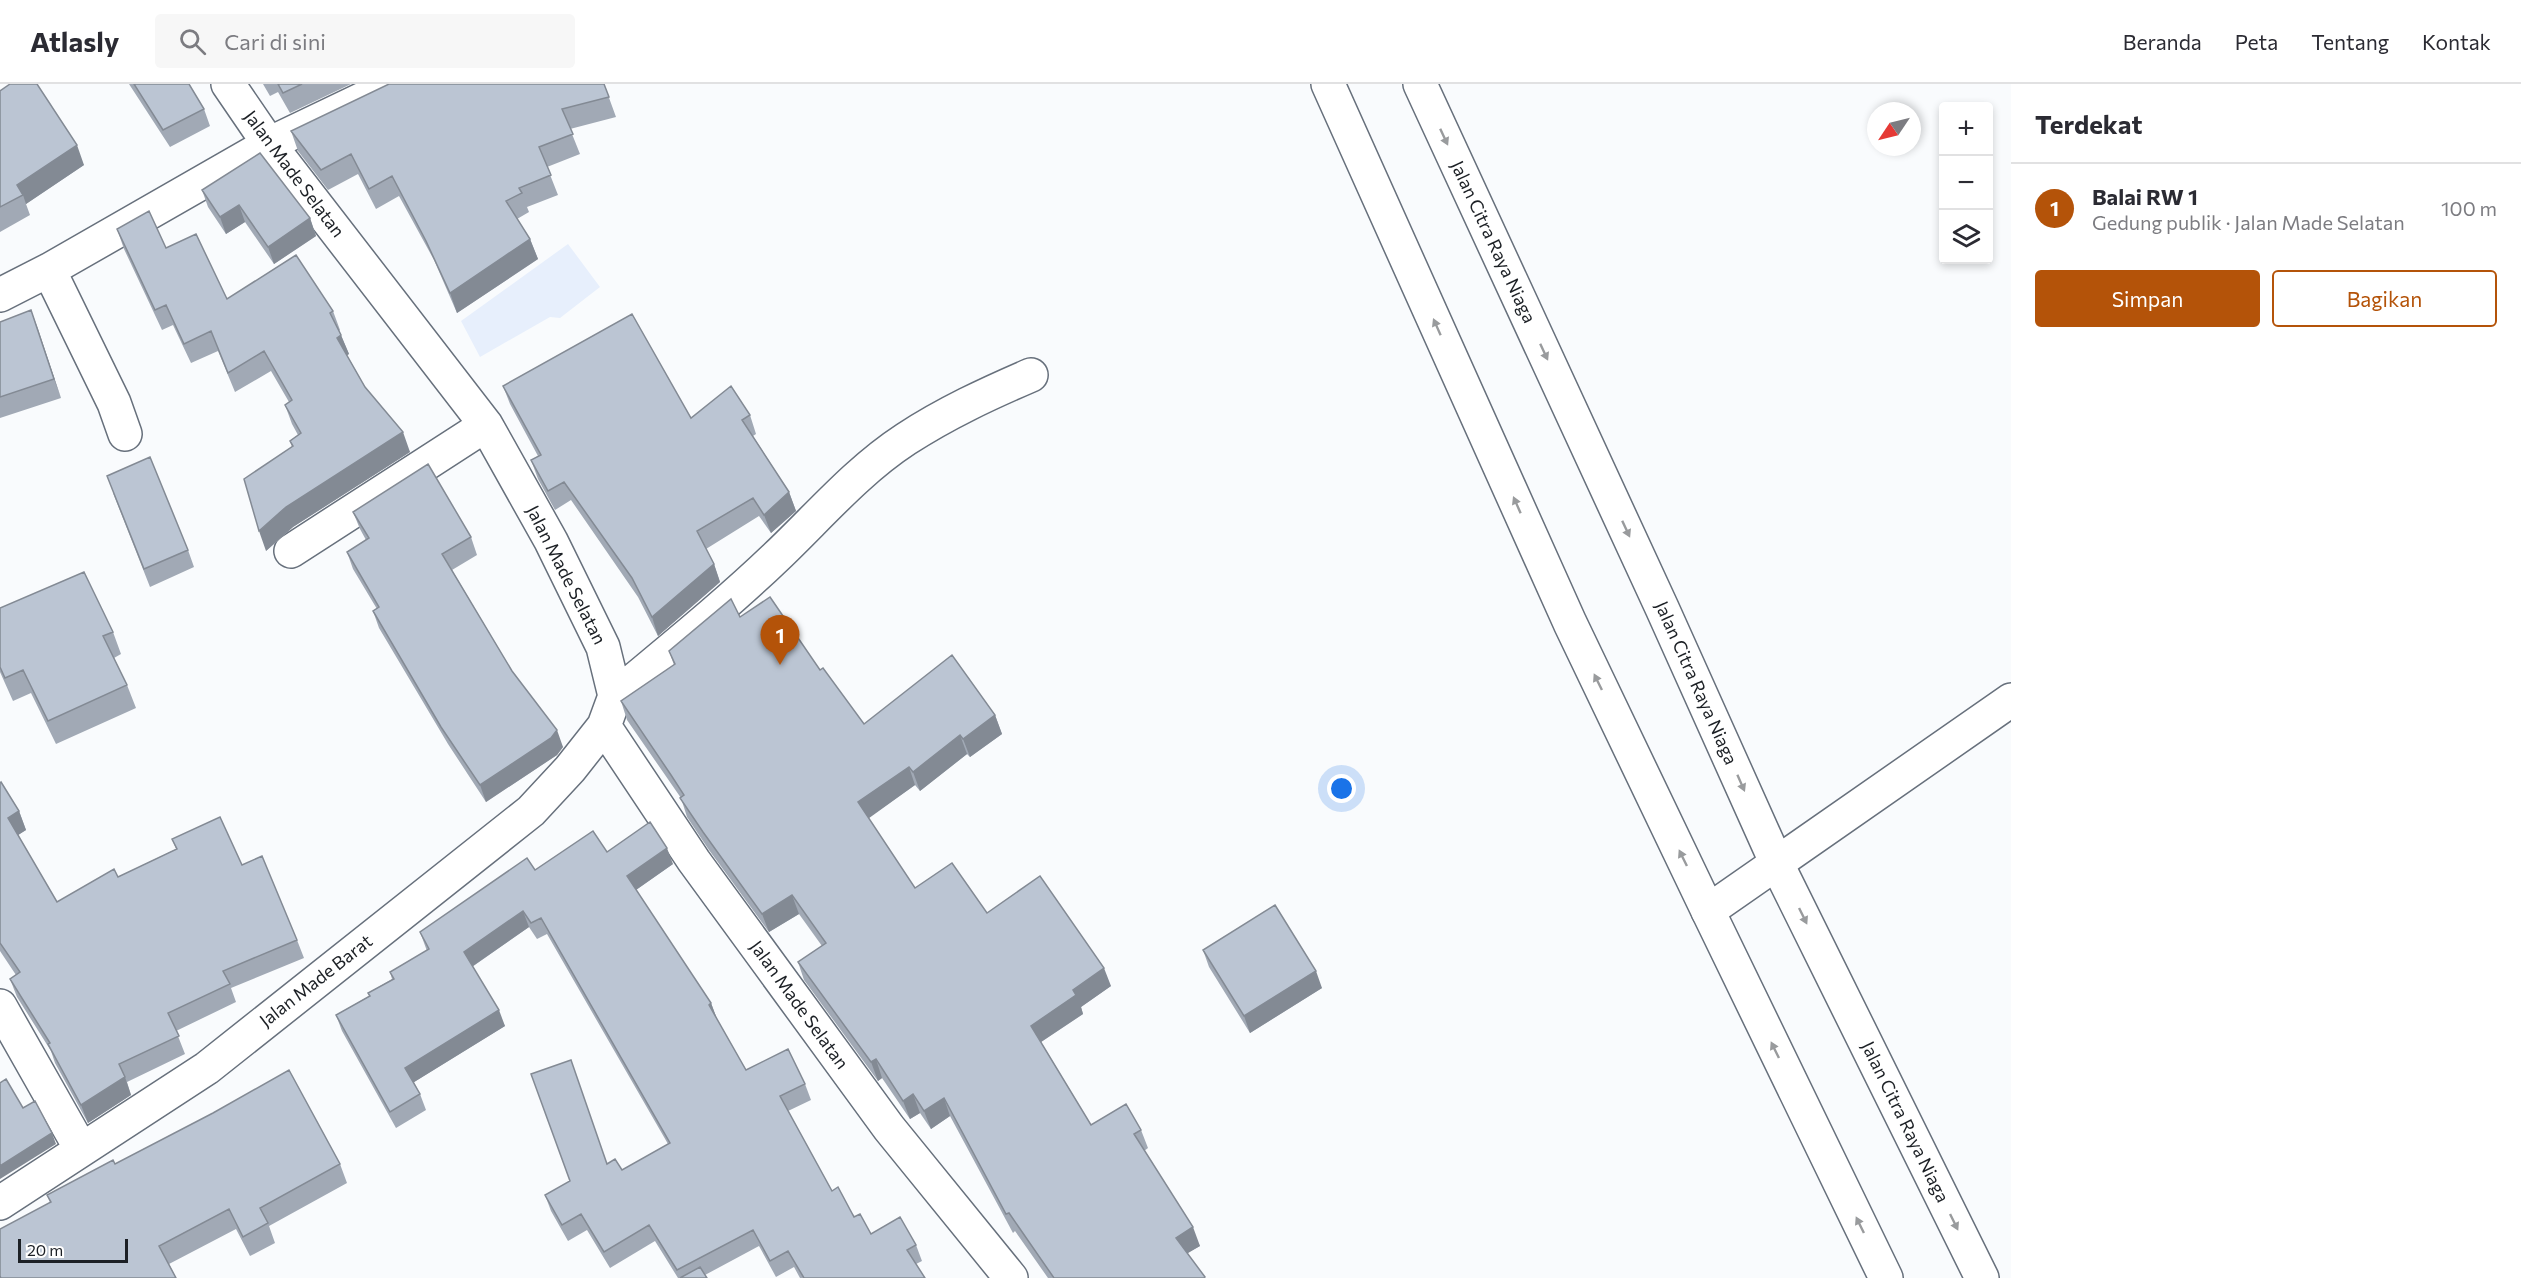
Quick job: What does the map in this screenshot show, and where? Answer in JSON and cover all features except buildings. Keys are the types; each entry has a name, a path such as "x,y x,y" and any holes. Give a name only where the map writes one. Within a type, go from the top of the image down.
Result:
{"street":[{"name":"Jalan Made Selatan","path":"228,84 269,144 486,425 551,541 603,647 610,711 693,861 889,1128 1011,1278"},
{"path":"0,295 50,270 269,144 394,84"},
{"path":"1328,84 1570,623 1886,1278"},
{"name":"Jalan Citra Raya Niaga","path":"1420,84 1662,608 1777,864 1982,1278"},
{"path":"50,270 114,403 125,434"},
{"name":"Jalan Made Barat","path":"0,1203 207,1068 531,811 570,769 610,711 777,557 836,497 904,440 957,408 1031,375"},
{"path":"291,551 486,425"},
{"path":"1708,911 2011,700"},
{"path":"0,1006 81,1149"}],"shaded area":[{"path":"568,244 600,287 560,318 550,317 480,357 461,321"}],"place":[{"name":"Balai RW 1","path":"780,665"}]}
